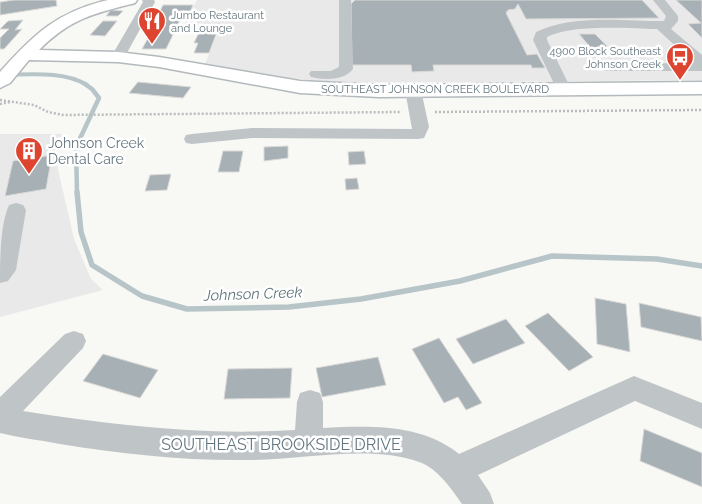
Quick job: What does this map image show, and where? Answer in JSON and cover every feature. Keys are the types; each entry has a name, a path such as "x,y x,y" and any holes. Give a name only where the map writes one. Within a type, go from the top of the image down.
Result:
{"main road":[{"path":"8,80 49,31 74,14 121,1"},
{"name":"SOUTHEAST JOHNSON CREEK BOULEVARD","path":"8,80 118,57 159,62 300,86 357,90 702,88"}],"street":[{"path":"118,57 149,2 148,0"},
{"path":"316,74 333,75 346,69 345,0"},
{"path":"659,0 672,16 672,21 663,29 702,62"},
{"path":"563,89 540,40 541,35 545,31 566,26 668,25"},
{"path":"609,68 702,67"},
{"path":"192,139 241,132 418,134 421,128 413,90"},
{"path":"0,275 5,270 16,210"},
{"path":"0,416 74,341"},
{"path":"455,471 634,388 702,416"},
{"path":"308,444 310,402"},
{"name":"SOUTHEAST BROOKSIDE DRIVE","path":"0,420 82,434 154,443 251,446 390,442 422,448 436,454 455,471 479,504"}],"path":[{"path":"0,102 8,80 34,105 56,114 154,114"}],"shaded area":[{"path":"197,0 702,0 702,80 349,83 275,77 205,64 221,24 185,23"},
{"path":"0,134 62,134 54,152 74,239 91,279 103,290 0,317"}],"building":[{"path":"56,0 57,6 0,15 0,2"},
{"path":"355,0 642,0 659,18 526,19 518,4 515,9 508,10 506,13 527,55 537,54 545,68 532,68 531,65 433,65 434,71 412,72 411,65 352,65 351,4"},
{"path":"676,0 702,0 702,38 688,24 701,23"},
{"path":"163,5 193,5 190,12 184,12 166,49 142,49 162,13 159,13"},
{"path":"111,10 123,11 118,16 106,16"},
{"path":"23,20 15,30 22,29 4,49 0,49 0,38 9,29 0,29 8,21"},
{"path":"103,21 117,21 105,36 90,35"},
{"path":"203,24 220,24 209,53 194,53 198,43 194,43"},
{"path":"579,34 595,34 608,47 591,48"},
{"path":"138,82 191,87 183,98 129,93"},
{"path":"288,146 288,158 264,161 264,147"},
{"path":"223,151 243,151 239,172 218,172"},
{"path":"364,151 366,164 349,165 348,152"},
{"name":"Johnson Creek Dental Care","path":"52,155 46,189 5,196 13,161"},
{"path":"171,174 167,190 145,191 150,175"},
{"path":"357,178 359,189 346,190 345,179"},
{"path":"595,298 626,304 630,352 597,344"},
{"path":"639,303 701,317 702,341 641,327"},
{"path":"548,313 593,357 569,371 525,326"},
{"path":"506,319 525,343 473,364 456,339"},
{"path":"439,338 482,403 466,410 458,397 444,403 412,349"},
{"path":"103,354 158,370 140,398 83,381"},
{"path":"378,357 386,385 322,397 316,368"},
{"path":"292,368 290,398 224,399 228,369"},
{"path":"644,429 702,453 702,487 640,461"}],"waterway":[{"name":"Johnson Creek","path":"0,75 56,75 85,84"},
{"name":"Johnson Creek","path":"77,193 76,147 99,98 85,84"},
{"name":"Johnson Creek","path":"77,192 81,232 92,265 142,296 187,309 289,307 361,299 460,281 552,256 657,259 702,266"}],"place":[{"name":"Jumbo Restaurant and Lounge","path":"152,45"},
{"name":"4900 Block Southeast Johnson Creek","path":"680,81"},
{"name":"Johnson Creek Dental Care","path":"29,175"}]}
